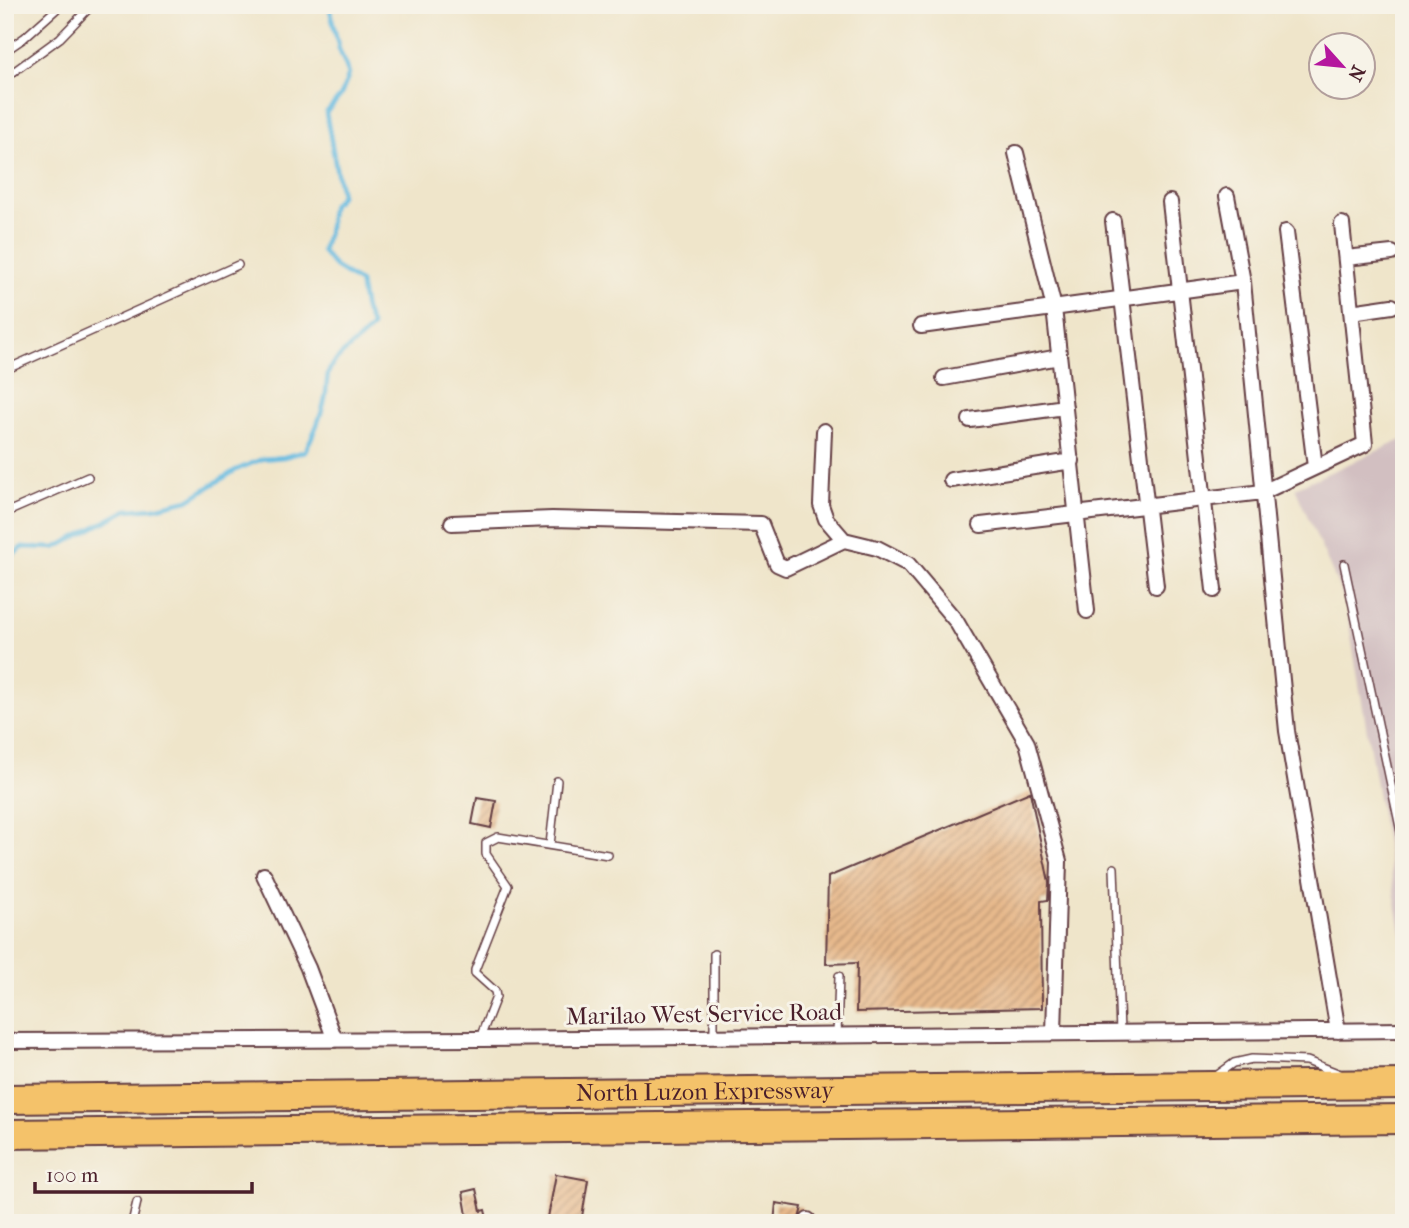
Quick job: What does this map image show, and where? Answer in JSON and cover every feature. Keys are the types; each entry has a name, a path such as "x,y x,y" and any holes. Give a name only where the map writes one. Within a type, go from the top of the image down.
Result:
{"highway":[{"name":"North Luzon Expressway","path":"5,1099 1404,1084"},
{"name":"North Luzon Expressway","path":"5,1134 1404,1119"}],"street":[{"path":"1016,153 1054,308 1087,611"},
{"path":"1227,196 1242,282 1287,731 1338,1031"},
{"path":"1170,202 1214,590"},
{"path":"1113,221 1156,586"},
{"path":"981,525 1263,492 1365,444 1342,224"},
{"path":"1286,232 1315,467"},
{"path":"1346,258 1392,253"},
{"path":"921,326 1242,282"},
{"path":"1351,312 1392,306"},
{"path":"944,378 1059,357"},
{"path":"970,421 1065,407"},
{"path":"824,431 821,505 826,519 844,540 877,548 908,564 956,621 1027,743 1059,860 1054,1033"},
{"path":"951,480 1072,461"},
{"path":"452,523 552,519 761,524 777,565 786,568 844,540"},
{"path":"264,875 309,968 335,1040"},
{"name":"Marilao West Service Road","path":"5,1041 1404,1030"}],"lane":[{"path":"5,51 61,5"},
{"path":"5,78 60,38 92,5"},
{"path":"5,370 238,265"},
{"path":"5,513 88,477"},
{"path":"1344,564 1404,846"},
{"path":"550,845 557,781"},
{"path":"480,1039 496,997 495,991 475,970 508,886 486,854 486,843 498,837 608,855"},
{"path":"1114,868 1120,1033"},
{"path":"713,1037 714,954"},
{"path":"836,1036 839,976"},
{"path":"132,1223 136,1202"}],"shaded area":[{"path":"1404,439 1404,950 1345,601 1295,488"}],"building":[{"path":"1030,792 1049,882 1048,900 1041,901 1042,1008 856,1012 857,963 826,964 828,877"},
{"path":"477,798 496,801 491,828 472,824"},
{"path":"556,1174 588,1180 581,1223 547,1223"},
{"path":"476,1189 481,1211 485,1210 488,1223 453,1223 453,1219 467,1215 463,1192"},
{"path":"776,1203 802,1207 798,1223 774,1223"}],"waterway":[{"path":"5,561 23,547 55,548 127,510 154,508 188,500 236,470 262,459 305,451 321,412 327,377 332,365 372,327 365,310 360,283 335,267 322,251 329,228 331,207 341,195 326,113 341,95 349,74 339,49 329,5"}]}
